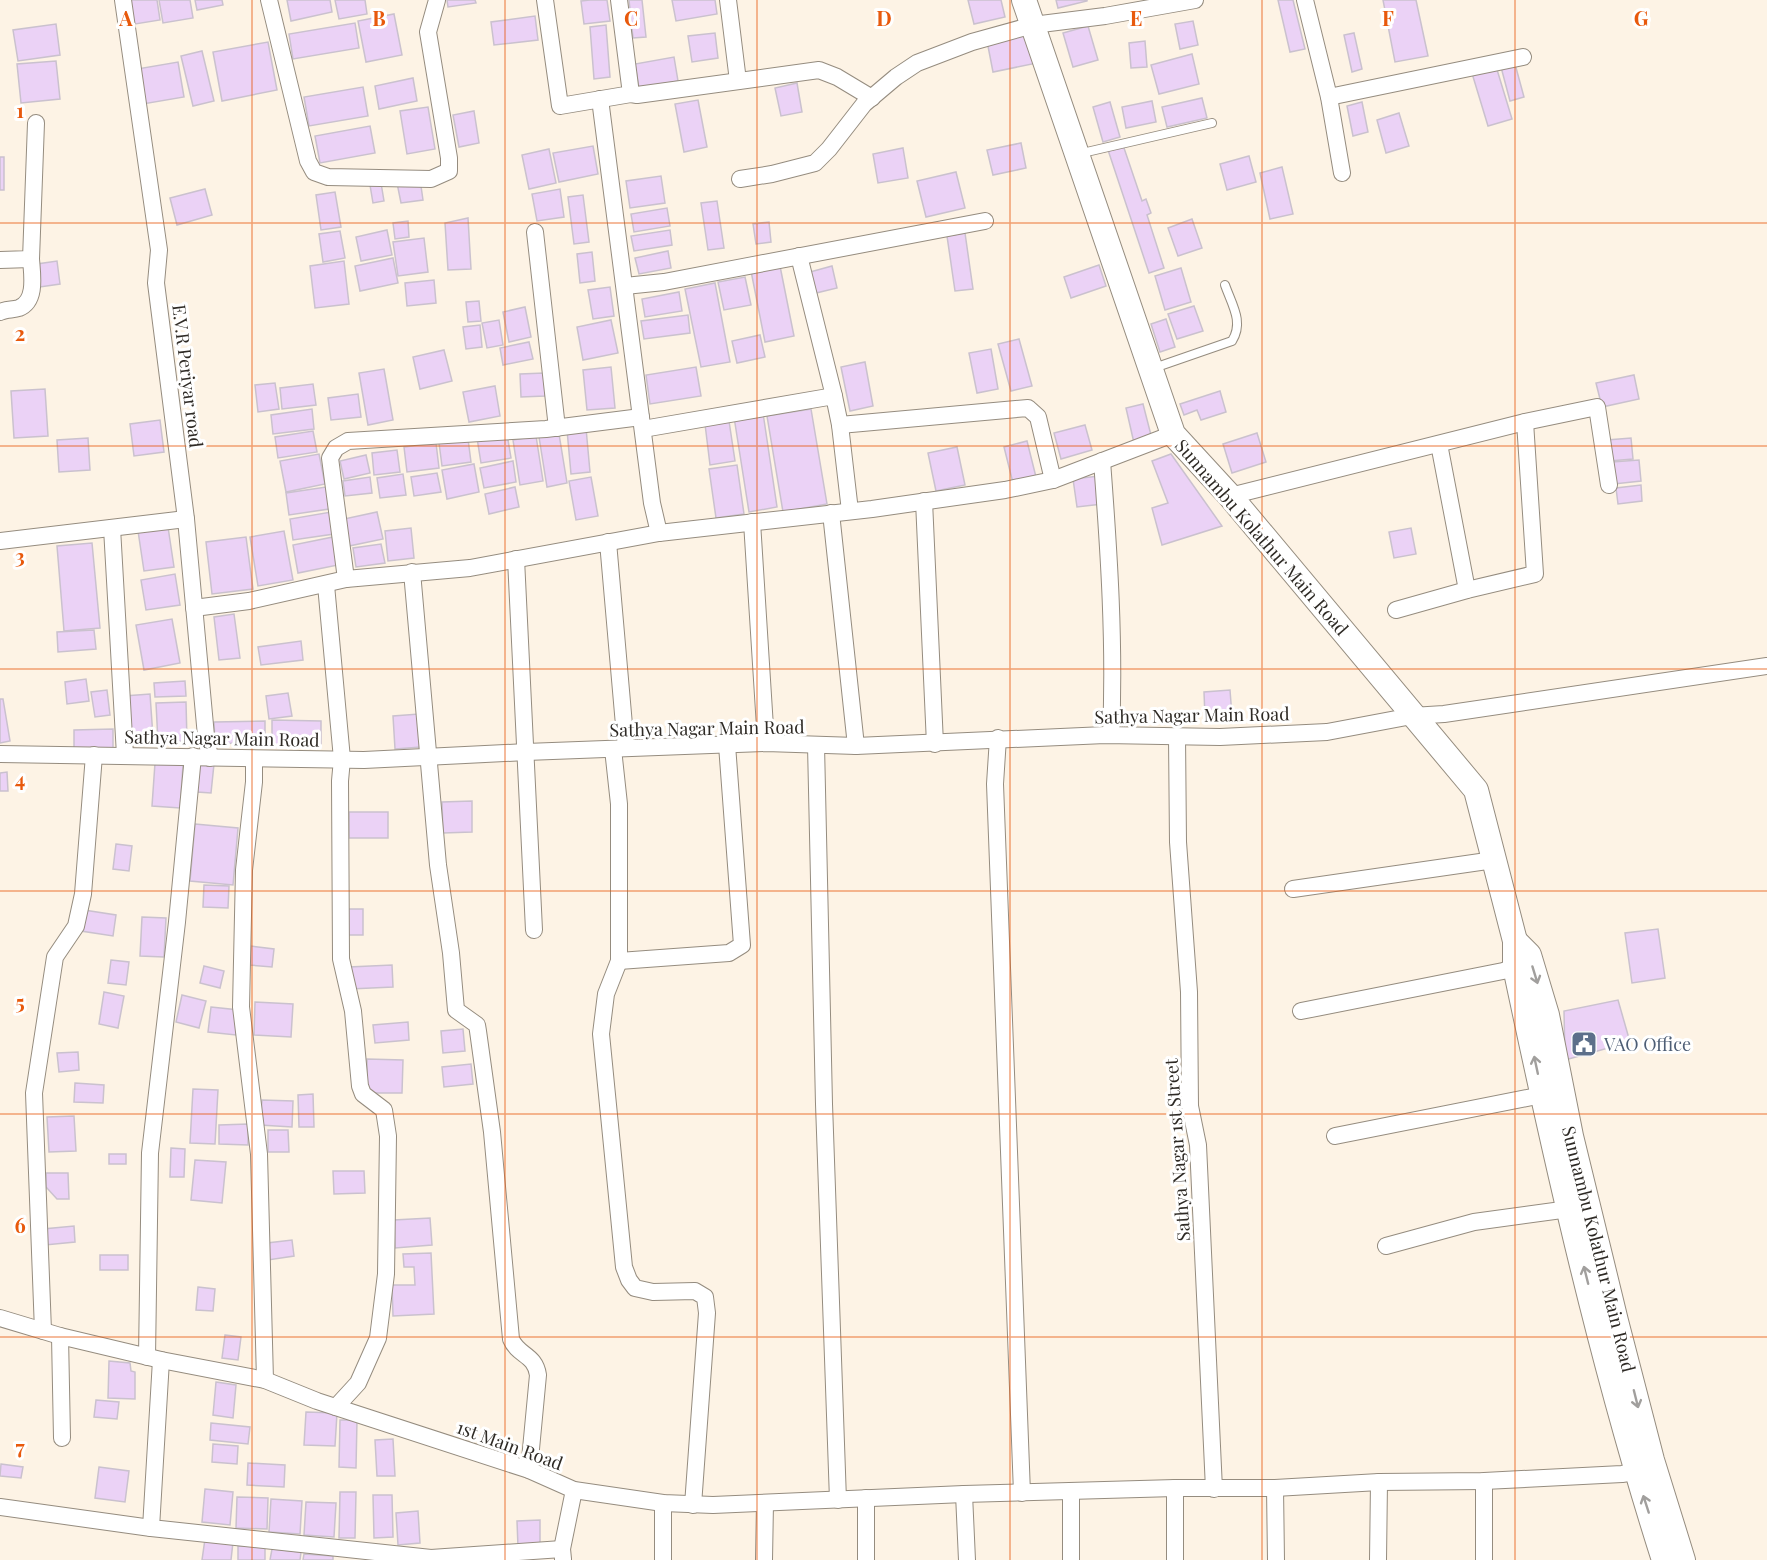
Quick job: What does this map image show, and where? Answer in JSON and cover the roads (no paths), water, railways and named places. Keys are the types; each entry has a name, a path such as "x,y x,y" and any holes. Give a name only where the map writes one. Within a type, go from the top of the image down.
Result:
{"street":[{"name":"E.V.R Periyar road","path":"123,0 159,250 156,283 186,519 206,736 177,922 150,1153 154,1358 151,1528"},
{"path":"269,0 308,161 314,172 328,177 431,179 448,171 450,158 428,32 437,0"},
{"path":"544,0 560,106 631,94 819,70 872,98"},
{"path":"619,0 631,94"},
{"path":"728,0 738,81"},
{"name":"Sunnambu Kolathur Main Road","path":"1024,0 1173,434 1230,496 1476,790 1515,941 1515,967 1569,1209 1602,1302"},
{"path":"740,179 815,163 830,149 864,104 897,76 917,63 972,42 1033,25 1105,16 1195,0"},
{"path":"1305,0 1329,97 1342,172"},
{"path":"1329,97 1523,57"},
{"path":"600,99 652,503 658,533"},
{"path":"0,312 20,308 27,301 33,285 31,259 36,123"},
{"path":"625,286 664,282 985,221"},
{"path":"535,232 557,428"},
{"path":"799,256 840,425 850,511"},
{"path":"0,260 31,259"},
{"path":"346,579 330,458 336,448 348,441 642,423 834,396"},
{"path":"1230,496 1525,422 1597,407 1609,485"},
{"path":"840,425 1028,408 1038,417 1053,480"},
{"path":"1396,610 1535,574 1525,422"},
{"path":"194,608 249,601 346,579 470,568 658,533 1005,490 1053,480 1173,434"},
{"path":"1439,444 1467,590"},
{"path":"1102,462 1113,649 1112,735"},
{"path":"924,501 935,744"},
{"path":"831,513 856,746"},
{"path":"0,541 186,519"},
{"path":"752,522 766,743"},
{"path":"112,528 125,755"},
{"path":"608,542 619,749 619,961 606,994 601,1034 624,1267 629,1280 635,1288 653,1292 695,1291 705,1297 707,1313 693,1504"},
{"path":"516,559 534,930"},
{"path":"412,572 438,865 451,953 456,1010 477,1025 492,1132 511,1339 513,1345 533,1360 537,1367 529,1470"},
{"path":"326,585 342,759 340,781 341,959 353,1011 360,1086 363,1094 384,1110 387,1136 386,1274 378,1338 358,1383 336,1407"},
{"name":"Sathya Nagar Main Road","path":"0,754 254,759 430,758 766,743 856,746 935,744 998,738 1112,735 1220,737 1327,732 1412,716 1444,714 1767,666"},
{"name":"Sathya Nagar 1st Street","path":"1177,736 1178,842 1189,992 1190,1106 1198,1145 1214,1488"},
{"path":"998,738 995,784 1022,1493"},
{"path":"619,961 729,953 742,945 727,745"},
{"path":"816,746 824,1104 838,1500"},
{"path":"62,1438 34,1093 55,957 76,926 83,894 94,755"},
{"path":"254,759 254,782 244,870 241,1007 259,1154 265,1380"},
{"path":"1293,889 1494,860"},
{"name":"Sunnambu Kolathur Main Road","path":"1515,941 1529,955 1547,1015 1602,1302 1645,1470 1664,1560"},
{"path":"1301,1011 1515,967"},
{"path":"1335,1136 1542,1095"},
{"path":"1386,1246 1474,1222 1569,1209"},
{"name":"1st Main Road","path":"0,1318 52,1334 154,1358 265,1380 336,1407 529,1470 574,1490 663,1503 765,1503 964,1494 1484,1481 1645,1470"},
{"name":"Sunnambu Kolathur Main Road","path":"1645,1470 1683,1560"},
{"path":"1484,1481 1484,1560"},
{"path":"1378,1560 1379,1482"},
{"path":"1175,1488 1175,1560"},
{"path":"1275,1488 1276,1560"},
{"path":"0,1507 151,1528 431,1558 563,1555 574,1490"},
{"path":"1071,1491 1071,1560"},
{"path":"964,1494 967,1560"},
{"path":"866,1498 866,1560"},
{"path":"663,1503 663,1560"},
{"path":"764,1560 765,1503"}],"lane":[{"path":"1077,154 1212,123"},
{"path":"1150,369 1232,341 1238,331 1238,320 1225,285"}],"place":[{"name":"VAO Office","path":"1584,1044"}]}
